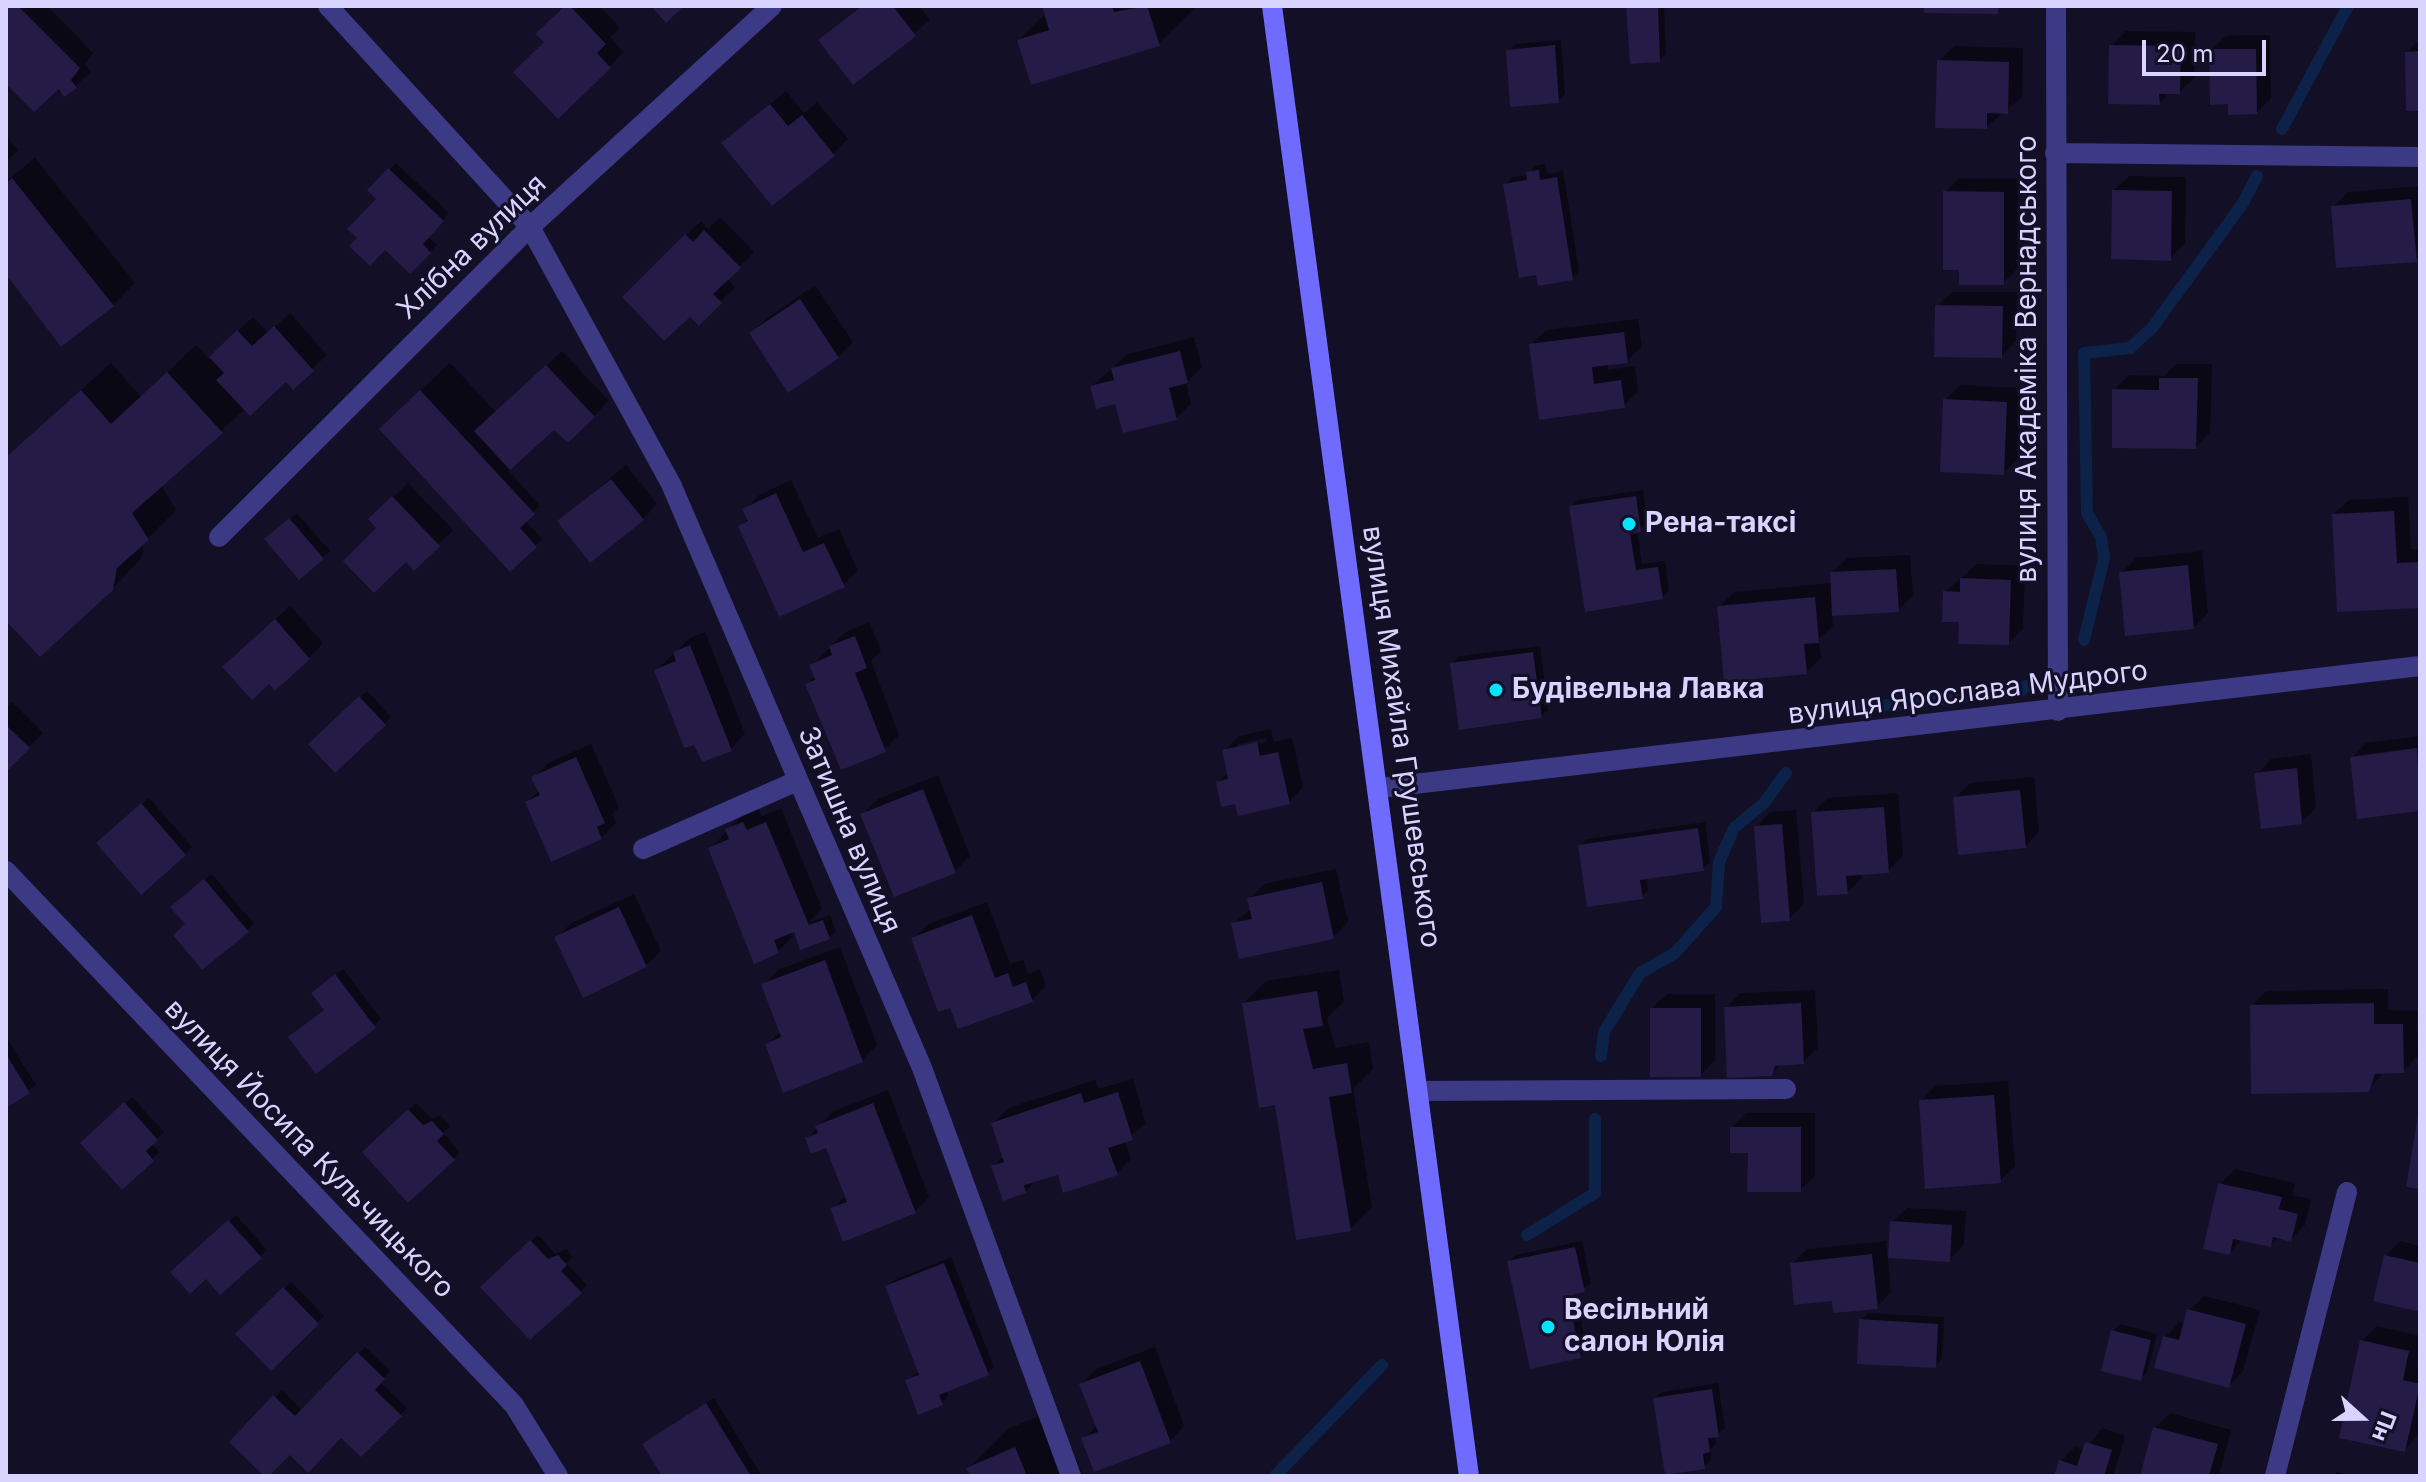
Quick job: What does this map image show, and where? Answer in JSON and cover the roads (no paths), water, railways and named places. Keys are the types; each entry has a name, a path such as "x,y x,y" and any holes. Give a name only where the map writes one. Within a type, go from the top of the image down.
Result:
{"street":[{"name":"Затишна вулиця","path":"328,6 530,227 671,484 922,1068 1071,1476"},
{"name":"Хлібна вулиця","path":"219,537 530,227 772,6"},
{"name":"вулиця Михайла Грушевського","path":"1272,6 1380,788 1469,1476"},
{"name":"вулиця Академіка Вернадського","path":"2056,6 2058,711"},
{"path":"2055,153 2420,157"},
{"name":"вулиця Ярослава Мудрого","path":"1380,788 2058,711 2420,666"},
{"path":"643,849 797,781"},
{"name":"вулиця Йосипа Кульчицького","path":"6,871 514,1405 558,1476"},
{"path":"1419,1091 1786,1089"},
{"path":"2275,1476 2347,1192"}],"waterway":[{"path":"2282,129 2348,6"},
{"path":"2084,640 2104,558 2101,537 2087,513 2084,353 2130,348 2152,328 2243,203 2257,176"},
{"path":"1848,709 2021,691 2026,686"},
{"path":"1601,1056 1604,1032 1640,973 1675,953 1716,907 1719,862 1734,828 1764,803 1786,773"},
{"path":"1527,1235 1595,1193 1595,1119"},
{"path":"1275,1476 1382,1365"}],"place":[{"name":"Рена-таксі","path":"1629,524"},
{"name":"Будівельна Лавка","path":"1496,690"},
{"name":"Весільний салон Юлія","path":"1548,1327"}]}
